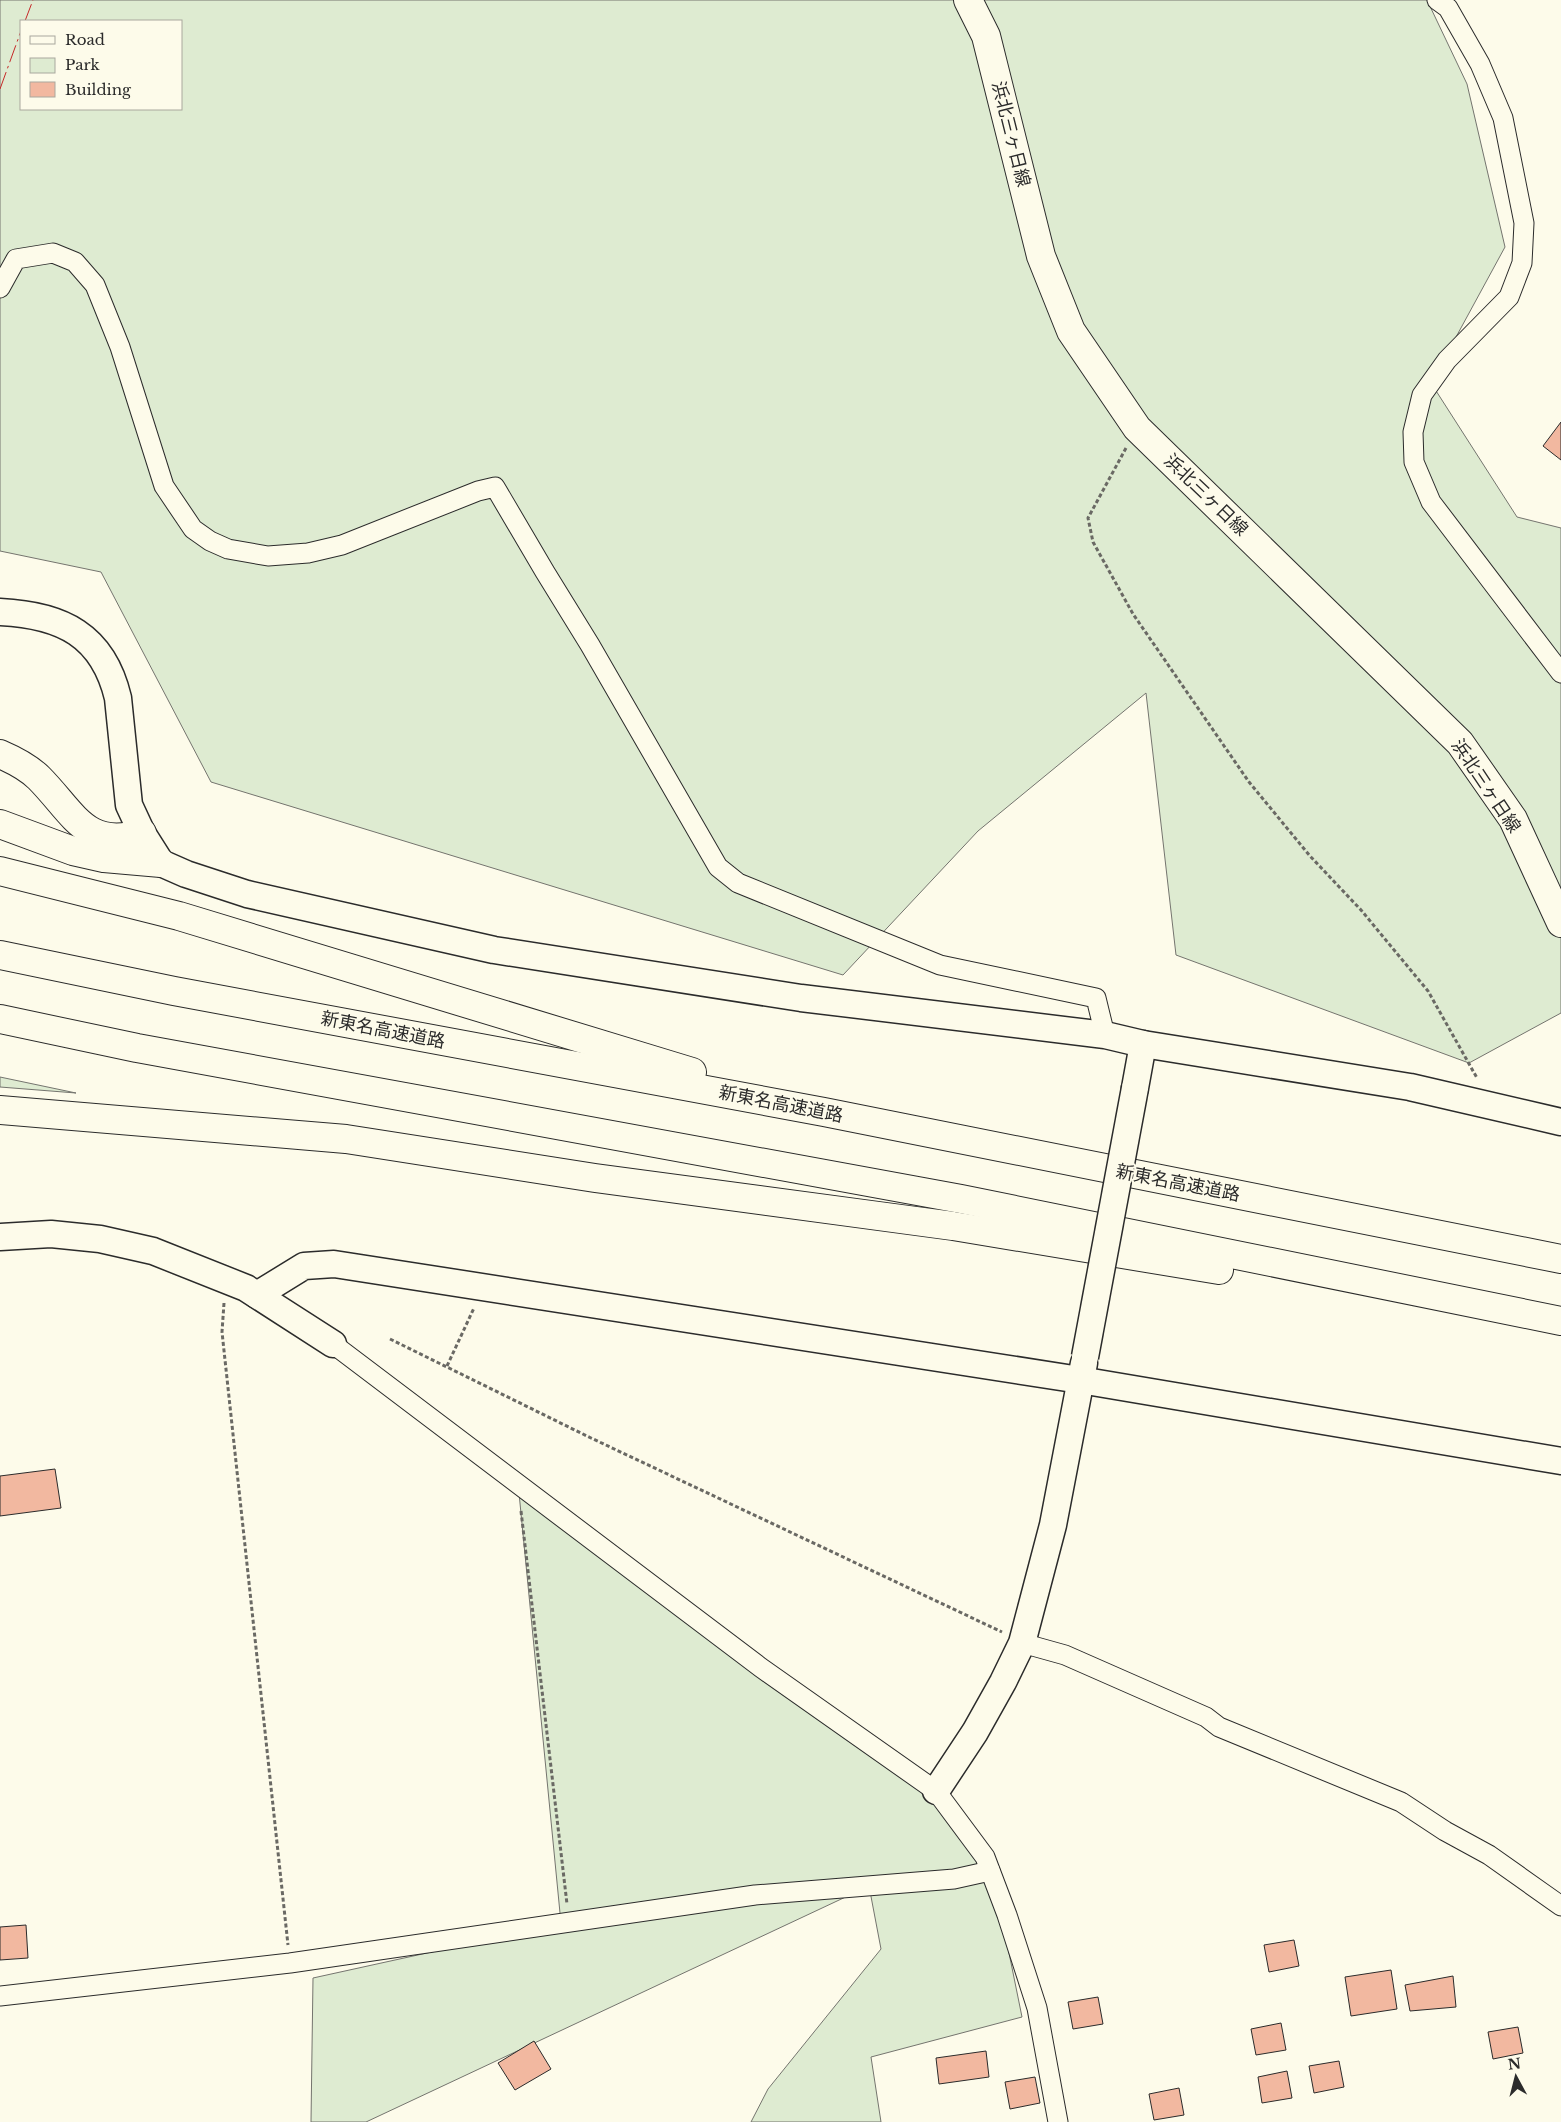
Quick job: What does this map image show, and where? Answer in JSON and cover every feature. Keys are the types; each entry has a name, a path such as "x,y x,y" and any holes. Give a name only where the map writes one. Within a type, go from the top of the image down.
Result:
{"main road":[{"name":"浜北三ヶ日線","path":"968,0 986,36 1042,256 1071,331 1137,428 1460,743 1513,819 1561,922"},
{"path":"0,754 22,764 39,777 80,824 95,834 108,839 125,839 142,833"},
{"path":"0,824 73,851 104,858 161,864"},
{"path":"0,871 179,916 824,1112"},
{"name":"新東名高速道路","path":"0,956 174,991 824,1112 1561,1260"},
{"path":"0,1019 137,1048 961,1199 1561,1321"},
{"path":"0,1110 346,1139 595,1178 953,1226 1561,1326"}],"street":[{"path":"1437,0 1448,8 1480,64 1502,118 1524,223 1522,263 1509,298 1447,360 1422,394 1413,432 1414,462 1431,502 1561,672"},
{"path":"0,288 16,259 53,253 75,262 90,279 95,285 120,347 164,486 193,529 210,541 228,549 268,556 316,551 342,545 478,491 495,487 590,644 718,867 738,884 940,965 1096,998 1104,1035"},
{"path":"0,612 27,613 59,623 77,632 93,644 102,657 114,682 118,698 130,805 142,833 161,864 247,894 494,950 801,998 1104,1035 1143,1044 1410,1087 1561,1122"},
{"path":"936,1792 975,1732 1022,1643 1053,1525 1143,1044"},
{"path":"0,1237 51,1234 100,1239 153,1251 226,1279 257,1295 333,1344 760,1667 936,1792 985,1857 1007,1915 1037,2008 1058,2122"},
{"path":"257,1295 304,1266 334,1264 484,1287 1083,1369 1561,1461"},
{"path":"1022,1643 1065,1655 1206,1717 1219,1727 1401,1802 1445,1831 1489,1855 1561,1906"},
{"path":"0,1996 290,1964 755,1895 954,1879 990,1871"}],"path":[{"path":"1137,428 1088,518 1093,542 1133,614 1249,782 1310,856 1361,910 1428,991 1494,1108"},
{"path":"226,1279 222,1332 290,1964"},
{"path":"447,1366 484,1287"},
{"path":"390,1339 591,1438 1022,1643"},
{"path":"518,1483 570,1922"}],"green space":[{"path":"0,0 1427,0 1467,84 1505,247 1431,383 1517,517 1561,528 1561,1013 1469,1063 1176,955 1146,693 978,831 843,975 211,782 101,572 0,551"},
{"path":"0,1077 76,1093 0,1087"},
{"path":"519,1493 930,1787 995,1884 1022,2017 871,2057 881,2122 751,2122 768,2089 881,1949 869,1886 366,2122 311,2122 313,1978 559,1924 560,1913"}],"building":[{"path":"1561,422 1561,460 1543,446"},
{"path":"55,1469 61,1508 0,1516 0,1476"},
{"path":"26,1925 28,1958 0,1960 0,1927"},
{"path":"1294,1940 1299,1966 1269,1972 1264,1945"},
{"path":"1391,1970 1397,2009 1351,2016 1345,1977"},
{"path":"1453,1976 1456,2007 1410,2011 1405,1985"},
{"path":"1098,1997 1103,2024 1073,2029 1068,2002"},
{"path":"1281,2023 1286,2050 1256,2055 1251,2029"},
{"path":"1518,2027 1523,2053 1493,2059 1488,2032"},
{"path":"534,2041 551,2069 515,2090 498,2063"},
{"path":"986,2051 989,2077 939,2084 936,2058"},
{"path":"1339,2061 1344,2087 1314,2093 1309,2066"},
{"path":"1287,2071 1292,2098 1262,2103 1258,2077"},
{"path":"1035,2077 1040,2103 1010,2109 1005,2082"},
{"path":"1179,2088 1184,2115 1154,2120 1149,2094"}],"power":[{"path":"25,20 33,0"},
{"path":"0,89 20,34"}]}
